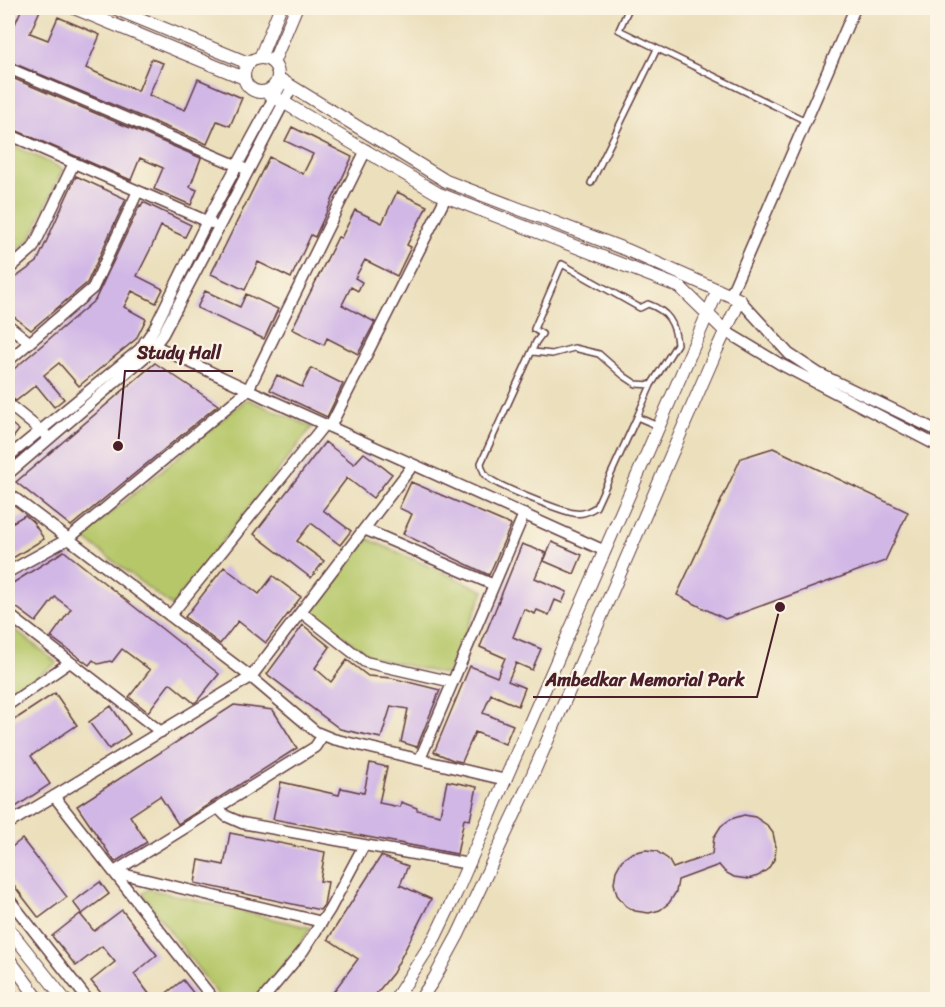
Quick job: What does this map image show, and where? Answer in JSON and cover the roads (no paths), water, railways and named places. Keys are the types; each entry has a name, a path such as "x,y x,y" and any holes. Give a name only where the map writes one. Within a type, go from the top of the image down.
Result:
{"street":[{"path":"74,8 243,78"},
{"path":"114,8 254,60 273,63"},
{"path":"280,8 254,60 244,69 243,78 248,88 254,92 275,97 446,196 680,287 725,331 780,364 938,446"},
{"path":"273,63 296,8"},
{"path":"420,999 434,979 458,935 526,790 725,331 735,298 806,121 855,8"},
{"path":"273,63 284,82 446,181 627,250 735,298 789,354 818,373 938,432"},
{"path":"8,68 249,170"},
{"path":"8,458 140,349 163,334 249,170 275,97 273,88 284,82"},
{"path":"8,474 147,355 154,328 207,221 284,82"},
{"path":"8,134 220,227"},
{"path":"8,572 68,539 248,390 366,150"},
{"path":"8,270 33,248 74,163"},
{"path":"8,361 93,288 138,191"},
{"path":"170,616 327,426 446,196"},
{"path":"395,999 435,937 469,864 718,290"},
{"path":"8,325 29,342"},
{"path":"150,343 248,390 605,551"},
{"path":"8,404 50,438"},
{"path":"8,824 251,677 413,465"},
{"path":"8,493 251,677 316,732 333,739 506,780"},
{"path":"420,759 524,514"},
{"path":"364,529 494,585"},
{"path":"301,612 366,662 453,682"},
{"path":"8,614 161,732"},
{"path":"8,705 70,662"},
{"path":"114,872 315,747 323,735"},
{"path":"54,796 214,999"},
{"path":"218,808 226,816 242,823 469,864"},
{"path":"262,999 303,951 322,922 364,845"},
{"path":"114,872 322,922"},
{"path":"8,898 88,999"},
{"path":"8,928 65,999"},
{"path":"8,958 39,999"},
{"path":"8,990 15,999"}],"lane":[{"path":"629,8 619,30 806,121"},
{"path":"591,183 657,49"},
{"path":"562,264 640,308 648,303 660,308 669,316 676,333 678,344 651,385 596,507 587,513 574,514 490,479 482,471 481,463 533,352 542,334 534,329 562,264"},
{"path":"533,352 552,354 574,348 599,354 636,384 651,385"},
{"path":"638,417 660,427"}],"place":[{"name":"Study Hall","path":"118,446"},
{"name":"Ambedkar Memorial Park","path":"780,607"}]}
